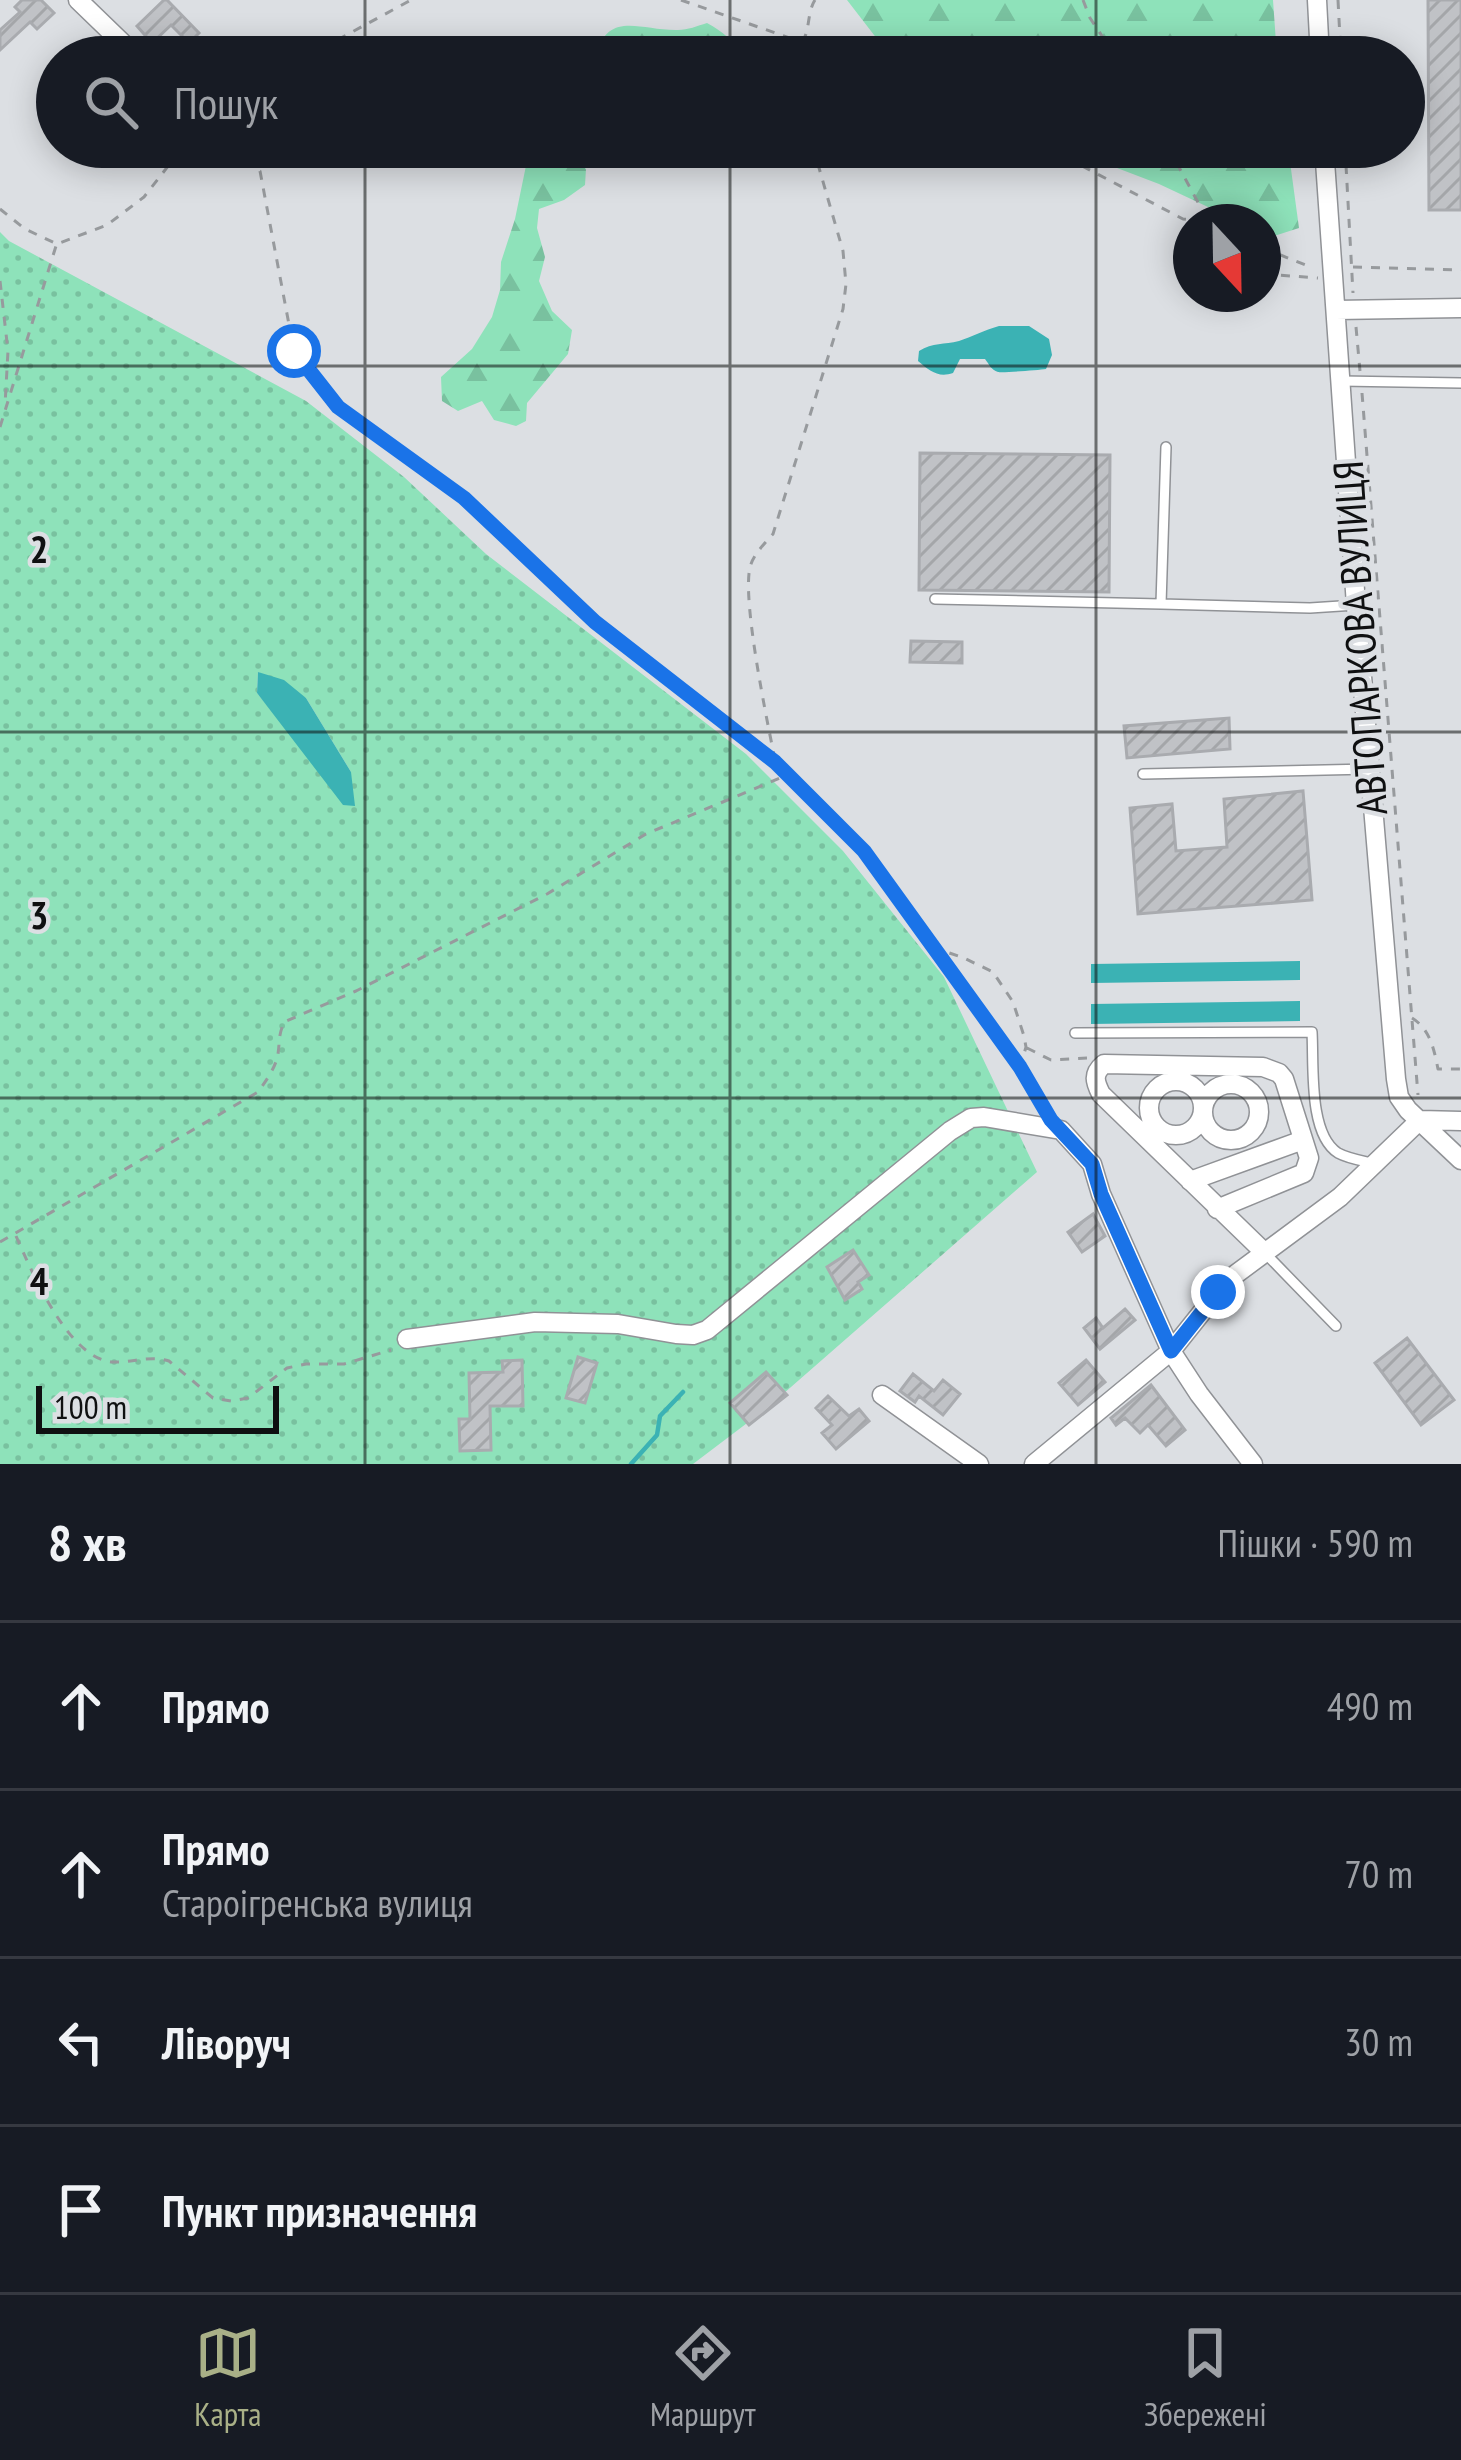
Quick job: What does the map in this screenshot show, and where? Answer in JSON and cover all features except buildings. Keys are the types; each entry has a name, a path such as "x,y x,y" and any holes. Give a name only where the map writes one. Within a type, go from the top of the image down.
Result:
{"street":[{"path":"78,0 115,36"},
{"path":"1317,0 1319,36"},
{"name":"АВТОПАРКОВА ВУЛИЦЯ","path":"1325,168 1332,277 1345,310 1351,381 1356,605 1396,1079 1408,1110 1461,1160"},
{"path":"1345,310 1461,308"},
{"path":"1217,1209 1304,1173 1309,1158 1284,1079 1263,1066 1104,1064 1095,1076 1102,1094 1217,1209 1263,1251"},
{"path":"1229,1084 1251,1092 1259,1114 1249,1135 1226,1140 1211,1133 1203,1111 1208,1096 1229,1084"},
{"path":"1259,1114 1294,1109"},
{"path":"407,1339 535,1322 618,1324 693,1335 707,1330 950,1131 971,1118 984,1118 1060,1130 1092,1164 1171,1351 1252,1464"},
{"path":"1034,1464 1171,1351 1218,1292 1263,1251 1340,1197 1420,1120 1461,1121"},
{"path":"1190,1181 1303,1141"},
{"path":"882,1395 980,1464"}],"lane":[{"path":"1351,381 1461,383"},
{"path":"1161,604 1166,448"},
{"path":"935,599 1310,608 1356,605"},
{"path":"1143,774 1369,769"},
{"path":"1075,1033 1312,1032 1321,1130 1337,1153 1376,1164"},
{"path":"1263,1251 1336,1326"}],"path":[{"path":"345,36 411,0"},
{"path":"681,0 783,36"},
{"path":"805,36 815,0"},
{"path":"1082,0 1102,36"},
{"path":"1339,0 1340,36"},
{"path":"0,209 25,229 57,244 107,226 144,197 167,168"},
{"path":"258,168 294,351 338,407 464,498 595,622 775,762 864,851 1060,1130"},
{"path":"775,762 748,589 750,566 773,534 843,310 843,251 819,168"},
{"path":"1086,168 1173,214"},
{"path":"1180,168 1200,204"},
{"path":"1347,168 1352,267 1345,310 1420,1120"},
{"path":"0,428 57,244"},
{"path":"1281,256 1332,277"},
{"path":"1352,267 1461,270"},
{"path":"1281,275 1332,277"},
{"path":"0,281 8,351 4,415"},
{"path":"0,1242 257,1092 278,1055 277,1040 284,1022 356,991 547,894 646,834 788,775"},
{"path":"932,947 993,971 1013,1002 1026,1047 1020,1067"},
{"path":"1410,1017 1422,1024 1438,1069 1461,1069"},
{"path":"1026,1047 1051,1060 1088,1058 1104,1064"},
{"path":"15,1234 40,1288 87,1352 108,1362 169,1360 213,1398 248,1398 287,1368 344,1364 390,1350 407,1339"}],"green space":[{"path":"847,0 1273,0 1276,36 875,36"},
{"path":"707,23 726,36 606,36 627,26 682,30"},
{"path":"526,168 586,169 585,185 539,209 537,228 545,257 539,281 552,311 572,330 568,354 527,403 526,421 516,426 494,420 482,401 458,411 442,401 441,377 472,349 492,317 501,262"},
{"path":"1117,168 1291,168 1299,228 1281,234 1281,204 1202,204"},
{"path":"0,232 306,401 404,477 486,554 746,754 843,851 944,977 1037,1172 767,1408 693,1464 0,1464","holes":["258,672 306,698 351,772 284,726 257,693"]}],"water":[{"path":"999,326 1029,326 1049,339 1052,355 1046,369 998,372 985,359 960,359 953,373 943,375 918,361 924,348"},
{"path":"258,672 284,680 306,698 351,772 355,806 343,805 257,693"},
{"path":"1300,961 1300,980 1091,983 1091,964"},
{"path":"1300,1001 1300,1021 1091,1024 1091,1004"}],"waterway":[{"path":"631,1464 657,1435 660,1416 683,1392"}],"route":[{"path":"294,351 338,407 464,498 595,622 775,762 864,851 1020,1067 1051,1120 1092,1164 1171,1351 1218,1292"}]}
